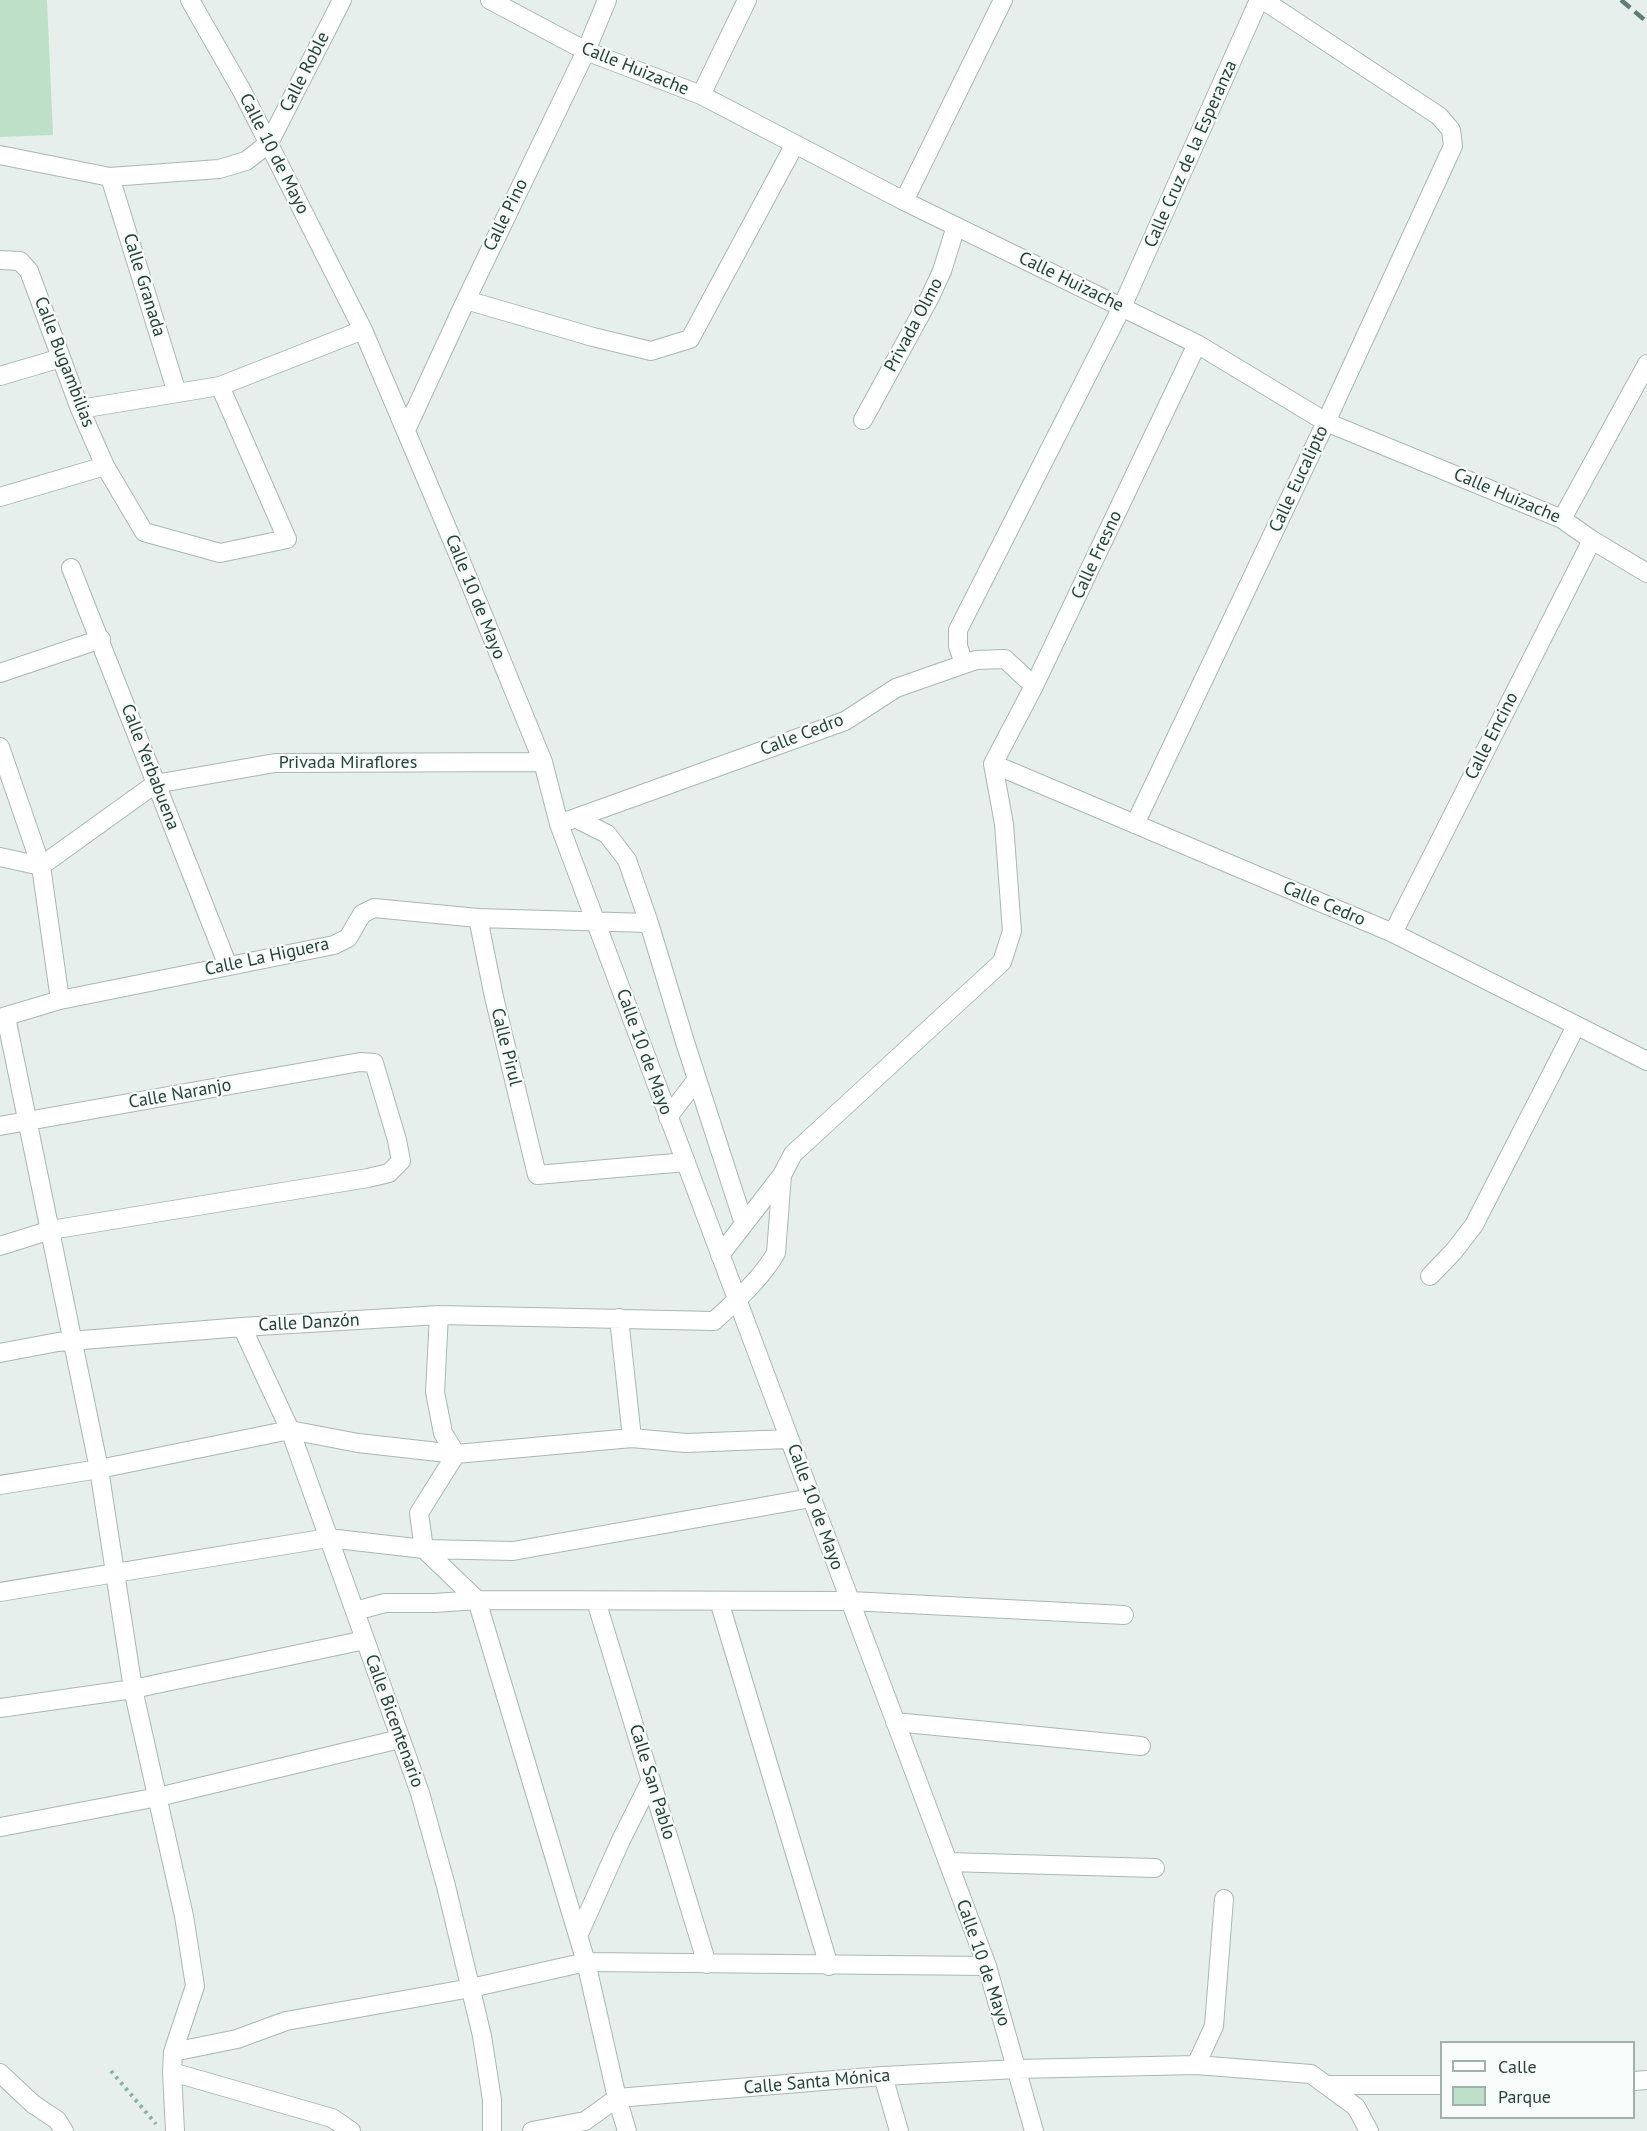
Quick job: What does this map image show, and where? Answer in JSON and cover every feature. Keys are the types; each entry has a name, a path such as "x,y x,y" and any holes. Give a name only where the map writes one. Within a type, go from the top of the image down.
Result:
{"street":[{"name":"Calle 10 de Mayo","path":"190,0 242,91 363,330 567,821 595,921 987,1966 1034,2131"},
{"name":"Calle Roble","path":"269,143 342,0"},
{"name":"Calle Huizache","path":"490,0 585,51 701,96 904,201 1197,344 1326,422 1562,519 1647,573"},
{"name":"Calle Pino","path":"406,430 607,0"},
{"path":"701,96 747,0"},
{"path":"904,201 1003,0"},
{"name":"Calle Eucalipto","path":"1134,824 1326,422 1453,146 1451,130 1439,116 1261,0"},
{"name":"Calle Cruz de la Esperanza","path":"964,664 958,646 958,630 1122,307 1261,0"},
{"path":"0,155 110,177 219,169 246,161 269,143"},
{"path":"466,300 593,337 651,351 690,339 795,144"},
{"name":"Calle Granada","path":"110,177 177,393"},
{"name":"Privada Olmo","path":"863,420 929,299 942,271 956,226"},
{"name":"Calle Bugambilias","path":"0,260 20,261 29,270 80,409 105,466 144,532 220,553 287,539 220,386"},
{"path":"80,409 220,386 363,330"},
{"name":"Calle Fresno","path":"993,764 1034,686 1197,344"},
{"path":"0,376 61,358"},
{"path":"1562,519 1647,364"},
{"path":"0,497 105,466"},
{"name":"Calle Encino","path":"1393,933 1592,540"},
{"name":"Calle Yerbabuena","path":"71,568 101,639 155,784 228,966"},
{"path":"0,673 101,639"},
{"name":"Calle Cedro","path":"567,821 844,721 896,688 976,660 1005,659 1034,686"},
{"path":"0,747 41,866 60,1000"},
{"name":"Privada Miraflores","path":"155,784 275,763 543,762"},
{"path":"720,1255 782,1175 793,1154 1002,962 1012,931 1004,824 993,764"},
{"name":"Calle Cedro","path":"993,764 1393,933 1647,1061"},
{"path":"0,857 41,866 155,784"},
{"path":"567,821 607,834 627,860 744,1224"},
{"name":"Calle La Higuera","path":"3,1018 60,1000 334,945 348,938 362,914 374,908 478,918 648,923"},
{"name":"Calle Pirul","path":"478,918 494,998 537,1175 686,1162"},
{"path":"3,1018 51,1230 99,1469 133,1689 184,1916 195,1986 173,2052 175,2131"},
{"path":"1430,1276 1454,1251 1474,1225 1576,1026"},
{"name":"Calle Naranjo","path":"0,1126 360,1062 374,1063 401,1161 389,1173 51,1230"},
{"path":"668,1117 696,1079"},
{"name":"Calle Danzón","path":"0,1353 72,1341 242,1327 439,1315 619,1317 714,1321 770,1264 776,1253 782,1175"},
{"path":"0,1246 51,1230"},
{"path":"439,1315 435,1392 444,1433 456,1454"},
{"path":"619,1317 632,1438"},
{"name":"Calle Bicentenario","path":"242,1327 290,1430 420,1793 446,1886 482,2036 491,2089 492,2131"},
{"path":"0,1485 99,1469 290,1430 358,1443 456,1454 632,1438 686,1443 789,1439"},
{"path":"456,1454 419,1513 424,1549 477,1600 586,1962 617,2098 627,2131"},
{"path":"0,1592 328,1538 424,1549 513,1551 811,1498"},
{"path":"355,1611 385,1603 435,1604 477,1600 850,1601 1124,1615"},
{"name":"Calle San Pablo","path":"596,1601 707,1964"},
{"path":"719,1601 829,1966"},
{"path":"0,1708 133,1689 365,1640"},
{"path":"895,1722 1141,1746"},
{"path":"1,1827 158,1797 400,1739"},
{"path":"578,1936 651,1780"},
{"path":"948,1862 1155,1868"},
{"path":"1196,2065 1214,2026 1224,1899"},
{"path":"173,2052 237,2039 286,2021 471,1988 586,1962 987,1966"},
{"name":"Calle Santa Mónica","path":"617,2098 883,2076 1017,2068 1196,2065 1311,2074 1326,2085"},
{"path":"172,2072 332,2118 351,2131"},
{"path":"0,2073 33,2104 57,2120 64,2131"},
{"path":"883,2076 899,2131"},
{"path":"1326,2085 1440,2085"},
{"path":"1326,2085 1356,2107 1369,2131"},
{"path":"532,2131 585,2121 617,2098"}],"path":[{"path":"111,2072 163,2131"}],"green space":[{"path":"0,0 47,0 53,135 0,137"}],"railway":[{"path":"1621,0 1647,22"}]}
